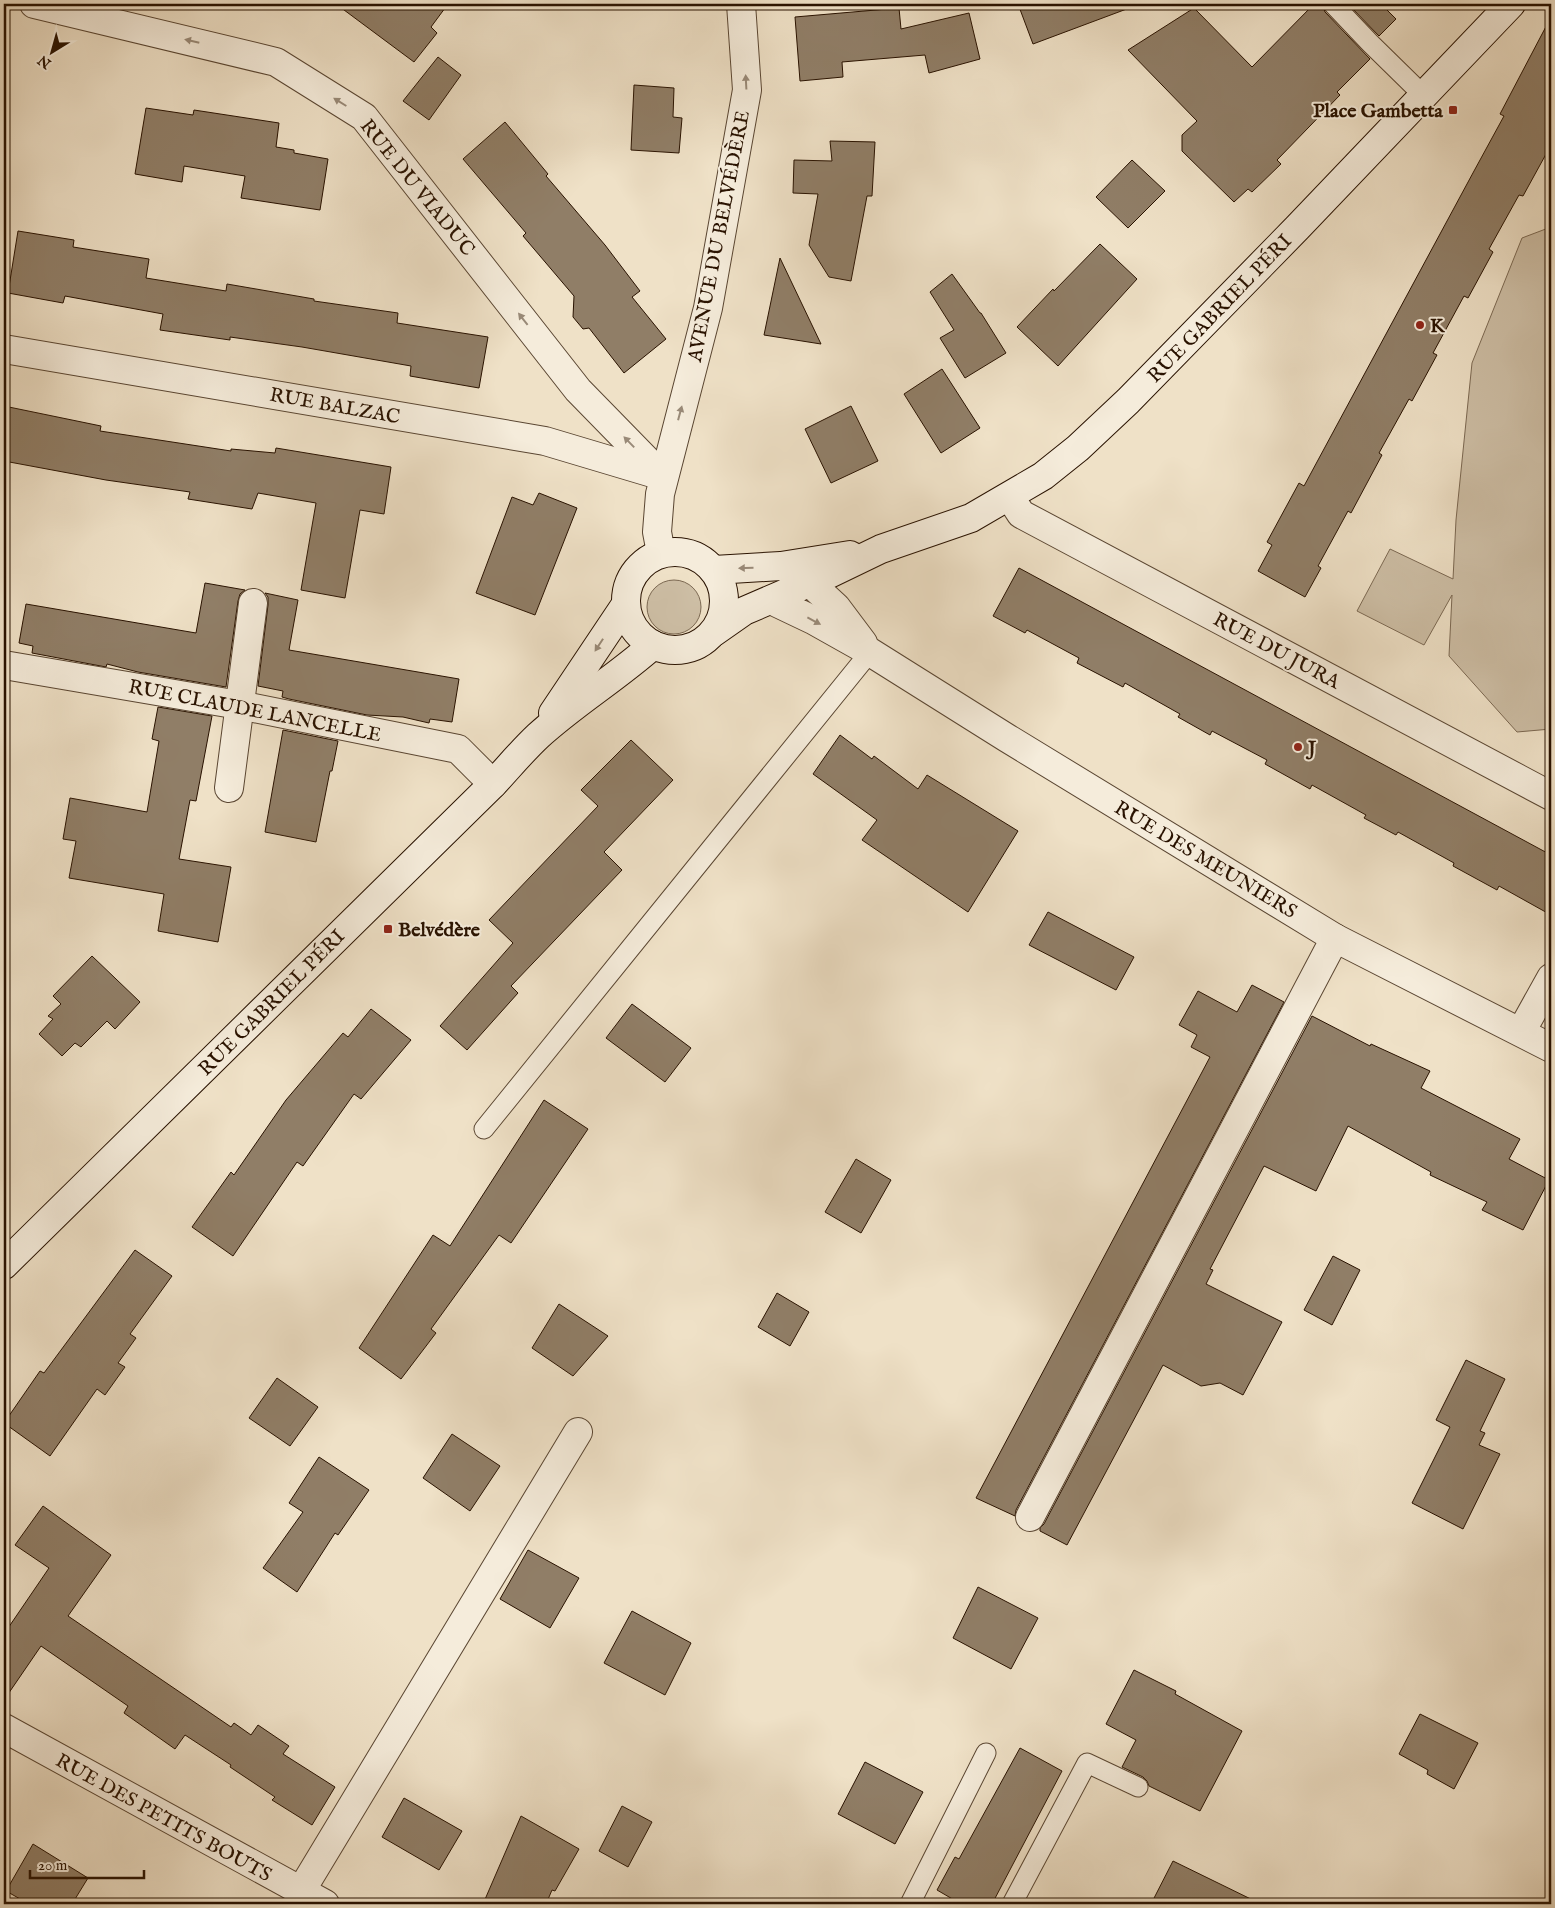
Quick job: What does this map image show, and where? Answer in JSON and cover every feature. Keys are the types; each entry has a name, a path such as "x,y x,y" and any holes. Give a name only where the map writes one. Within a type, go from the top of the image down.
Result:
{"street":[{"name":"RUE DU VIADUC","path":"34,4 276,62 364,117 578,390 663,476"},
{"name":"AVENUE DU BELVÉDÈRE","path":"661,553 657,532 663,476 708,308 747,90 742,4"},
{"name":"RUE GABRIEL PÉRI","path":"714,632 744,611 810,583 881,549 971,518 1010,497 1043,476 1078,448 1128,401 1297,228 1511,4"},
{"name":"RUE BALZAC","path":"4,350 545,441 663,476"},
{"name":"RUE DU JURA","path":"1010,497 1021,514 1551,796"},
{"name":"RUE GABRIEL PÉRI","path":"714,570 781,566 881,549"},
{"path":"678,552 692,554 707,562 714,570 723,585 725,597 723,614 714,632 701,644 685,650 669,650 653,645 645,640 633,627 626,604 626,595 631,578 641,565 661,553 678,552"},
{"name":"RUE DES MEUNIERS","path":"781,566 810,583 836,607 870,652"},
{"name":"RUE DES MEUNIERS","path":"771,600 813,620 870,652 1335,938 1551,1048"},
{"path":"229,788 253,603"},
{"name":"RUE GABRIEL PÉRI","path":"538,737 626,604"},
{"name":"RUE GABRIEL PÉRI","path":"4,1265 493,784 538,737 608,679 632,664 653,645"},
{"name":"RUE CLAUDE LANCELLE","path":"4,665 239,705 458,749 493,784"},
{"path":"1030,1517 1335,938"},
{"path":"1521,1032 1551,978"},
{"path":"301,1891 578,1432"},
{"name":"RUE DES PETITS BOUTS","path":"4,1728 325,1904"}],"lane":[{"path":"1333,4 1370,44 1423,95"},
{"path":"484,1129 870,652"},
{"path":"910,1904 986,1753"},
{"path":"1012,1904 1087,1763 1138,1787"}],"shaded area":[{"path":"1551,227 1551,729 1517,732 1449,656 1452,595 1424,645 1357,611 1390,549 1453,579 1456,520 1472,363 1522,238"},
{"path":"674,580 684,582 693,588 699,597 701,607 699,617 693,626 684,632 674,634 664,632 655,626 649,617 647,607 649,597 655,588 664,582"}],"building":[{"path":"336,4 448,4 431,27 437,33 414,62"},
{"path":"1018,4 1132,4 1132,7 1033,44"},
{"path":"1314,4 1322,4 1325,12 1370,59 1337,92 1340,95 1277,160 1281,164 1252,192 1248,189 1234,202 1182,151 1182,135 1197,121 1128,50 1194,8 1252,67"},
{"path":"1348,4 1381,4 1396,19 1379,36"},
{"path":"899,8 901,29 969,13 980,59 929,73 925,55 842,62 843,77 800,81 795,17"},
{"name":"K","path":"1551,17 1551,145 1523,196 1519,195 1489,249 1493,252 1468,298 1464,296 1433,353 1437,355 1412,401 1409,399 1379,453 1382,455 1351,513 1348,511 1318,566 1321,568 1305,597 1258,571 1272,545 1267,542 1299,483 1304,486 1504,116 1500,114"},
{"path":"438,57 461,75 429,120 403,101"},
{"path":"634,85 674,88 673,117 682,118 679,153 631,150"},
{"path":"146,108 193,115 194,110 279,123 276,147 294,150 294,153 328,159 320,210 241,198 245,176 184,166 182,182 135,174"},
{"path":"505,122 548,174 546,176 605,245 640,291 632,297 666,339 624,373 589,328 583,329 573,317 574,296 523,236 526,233 463,159"},
{"path":"830,141 875,142 872,196 867,196 851,281 829,277 809,245 818,194 793,193 794,160 832,161"},
{"path":"1132,160 1165,191 1128,228 1096,197"},
{"path":"18,231 74,240 73,247 149,259 146,278 226,291 227,284 314,299 314,301 398,313 397,323 488,337 479,388 410,376 411,366 302,347 230,337 230,340 160,330 163,314 65,296 63,303 8,293"},
{"path":"1100,244 1137,279 1058,366 1017,327"},
{"path":"780,258 821,344 764,335"},
{"path":"952,274 981,313 1006,353 965,378 940,338 954,330 930,292"},
{"path":"942,369 980,428 941,453 904,394"},
{"path":"4,406 101,426 100,431 231,451 231,449 275,453 276,448 391,467 384,514 360,510 345,598 301,590 316,503 258,493 252,509 188,499 190,492 106,480 4,461"},
{"path":"851,406 878,461 831,483 805,429"},
{"path":"539,493 577,508 535,615 476,593 512,497 533,505"},
{"name":"J","path":"1019,568 1551,855 1551,915 1499,886 1497,890 1453,866 1454,863 1398,832 1396,835 1364,818 1366,815 1312,785 1310,789 1265,764 1267,760 1212,731 1210,735 1178,717 1180,714 1125,683 1123,687 1077,663 1079,658 1027,630 1025,633 993,616"},
{"path":"205,583 245,590 240,594 238,601 226,687 138,672 107,664 106,667 32,653 33,646 19,643 26,604 196,633"},
{"path":"265,593 298,600 289,650 459,679 452,722 430,719 429,723 403,717 367,715 289,699 282,697 283,691 258,686 268,605 268,597"},
{"path":"158,707 212,716 196,801 190,800 179,859 231,867 218,942 158,931 164,894 69,878 76,841 63,839 70,798 147,812 159,741 152,739"},
{"path":"283,730 338,741 316,842 265,832"},
{"path":"840,735 872,759 874,756 918,789 927,775 1018,831 968,912 862,840 877,820 813,774"},
{"path":"631,740 673,780 604,852 622,870 511,986 518,993 467,1050 440,1026 513,943 489,920 598,806 581,790"},
{"path":"1048,912 1134,957 1116,990 1029,945"},
{"path":"92,956 140,1002 115,1029 107,1021 81,1047 75,1043 62,1056 39,1034 53,1019 48,1016 61,1004 53,996"},
{"path":"1252,985 1284,1002 1016,1510 1015,1516 976,1498 1210,1057 1191,1047 1197,1035 1179,1025 1198,991 1237,1012"},
{"path":"632,1004 691,1048 665,1082 606,1038"},
{"path":"371,1009 411,1040 361,1099 354,1094 303,1166 297,1162 233,1256 192,1227 231,1172 234,1175 286,1100 343,1033 348,1037"},
{"path":"1312,1016 1370,1046 1371,1044 1430,1071 1421,1088 1520,1139 1509,1159 1549,1180 1523,1230 1482,1210 1487,1202 1430,1175 1431,1172 1348,1126 1316,1191 1264,1166 1210,1269 1213,1270 1206,1284 1282,1322 1243,1395 1220,1383 1201,1386 1163,1365 1067,1545 1040,1531 1040,1528 1044,1524"},
{"path":"544,1100 588,1129 511,1243 499,1235 431,1329 436,1333 401,1379 359,1348 433,1235 450,1246"},
{"path":"856,1159 891,1180 861,1233 825,1212"},
{"path":"135,1250 172,1276 130,1334 136,1338 118,1363 125,1367 105,1395 97,1389 50,1456 4,1423 40,1371 44,1373"},
{"path":"1333,1256 1360,1270 1332,1325 1304,1310"},
{"path":"777,1293 809,1312 790,1346 758,1327"},
{"path":"559,1304 608,1336 573,1376 532,1348"},
{"path":"1466,1360 1505,1379 1480,1431 1485,1433 1479,1445 1500,1454 1463,1529 1412,1503 1450,1427 1436,1420"},
{"path":"277,1378 318,1407 290,1446 249,1418"},
{"path":"452,1434 500,1466 470,1511 423,1478"},
{"path":"319,1457 369,1490 338,1535 335,1533 297,1592 263,1568 303,1512 289,1503"},
{"path":"43,1506 111,1555 68,1616 231,1727 234,1723 251,1735 258,1725 289,1746 283,1754 335,1787 312,1825 272,1800 275,1797 185,1735 175,1749 124,1713 128,1706 41,1646 4,1700 4,1634 49,1568 15,1545"},
{"path":"528,1550 579,1578 550,1628 500,1599"},
{"path":"978,1587 1038,1618 1011,1669 953,1638"},
{"path":"632,1611 691,1643 665,1695 604,1663"},
{"path":"1134,1670 1176,1691 1175,1694 1242,1731 1200,1811 1149,1786 1143,1777 1122,1767 1136,1740 1106,1724"},
{"path":"1420,1714 1478,1743 1454,1789 1427,1774 1428,1770 1399,1754"},
{"path":"1020,1748 1062,1771 992,1904 961,1904 937,1890 955,1857 959,1859"},
{"path":"865,1762 923,1792 895,1844 838,1814"},
{"path":"404,1798 462,1831 439,1870 382,1837"},
{"path":"622,1806 652,1822 628,1867 599,1851"},
{"path":"521,1816 579,1849 555,1891 552,1890 546,1904 483,1904"},
{"path":"33,1844 88,1878 72,1904 29,1904 6,1891"},
{"path":"1173,1861 1261,1904 1151,1904"}],"place":[{"name":"Place Gambetta","path":"1453,110"},
{"name":"K","path":"1420,325"},
{"name":"J","path":"1298,747"},
{"name":"Belvédère","path":"388,929"}]}
